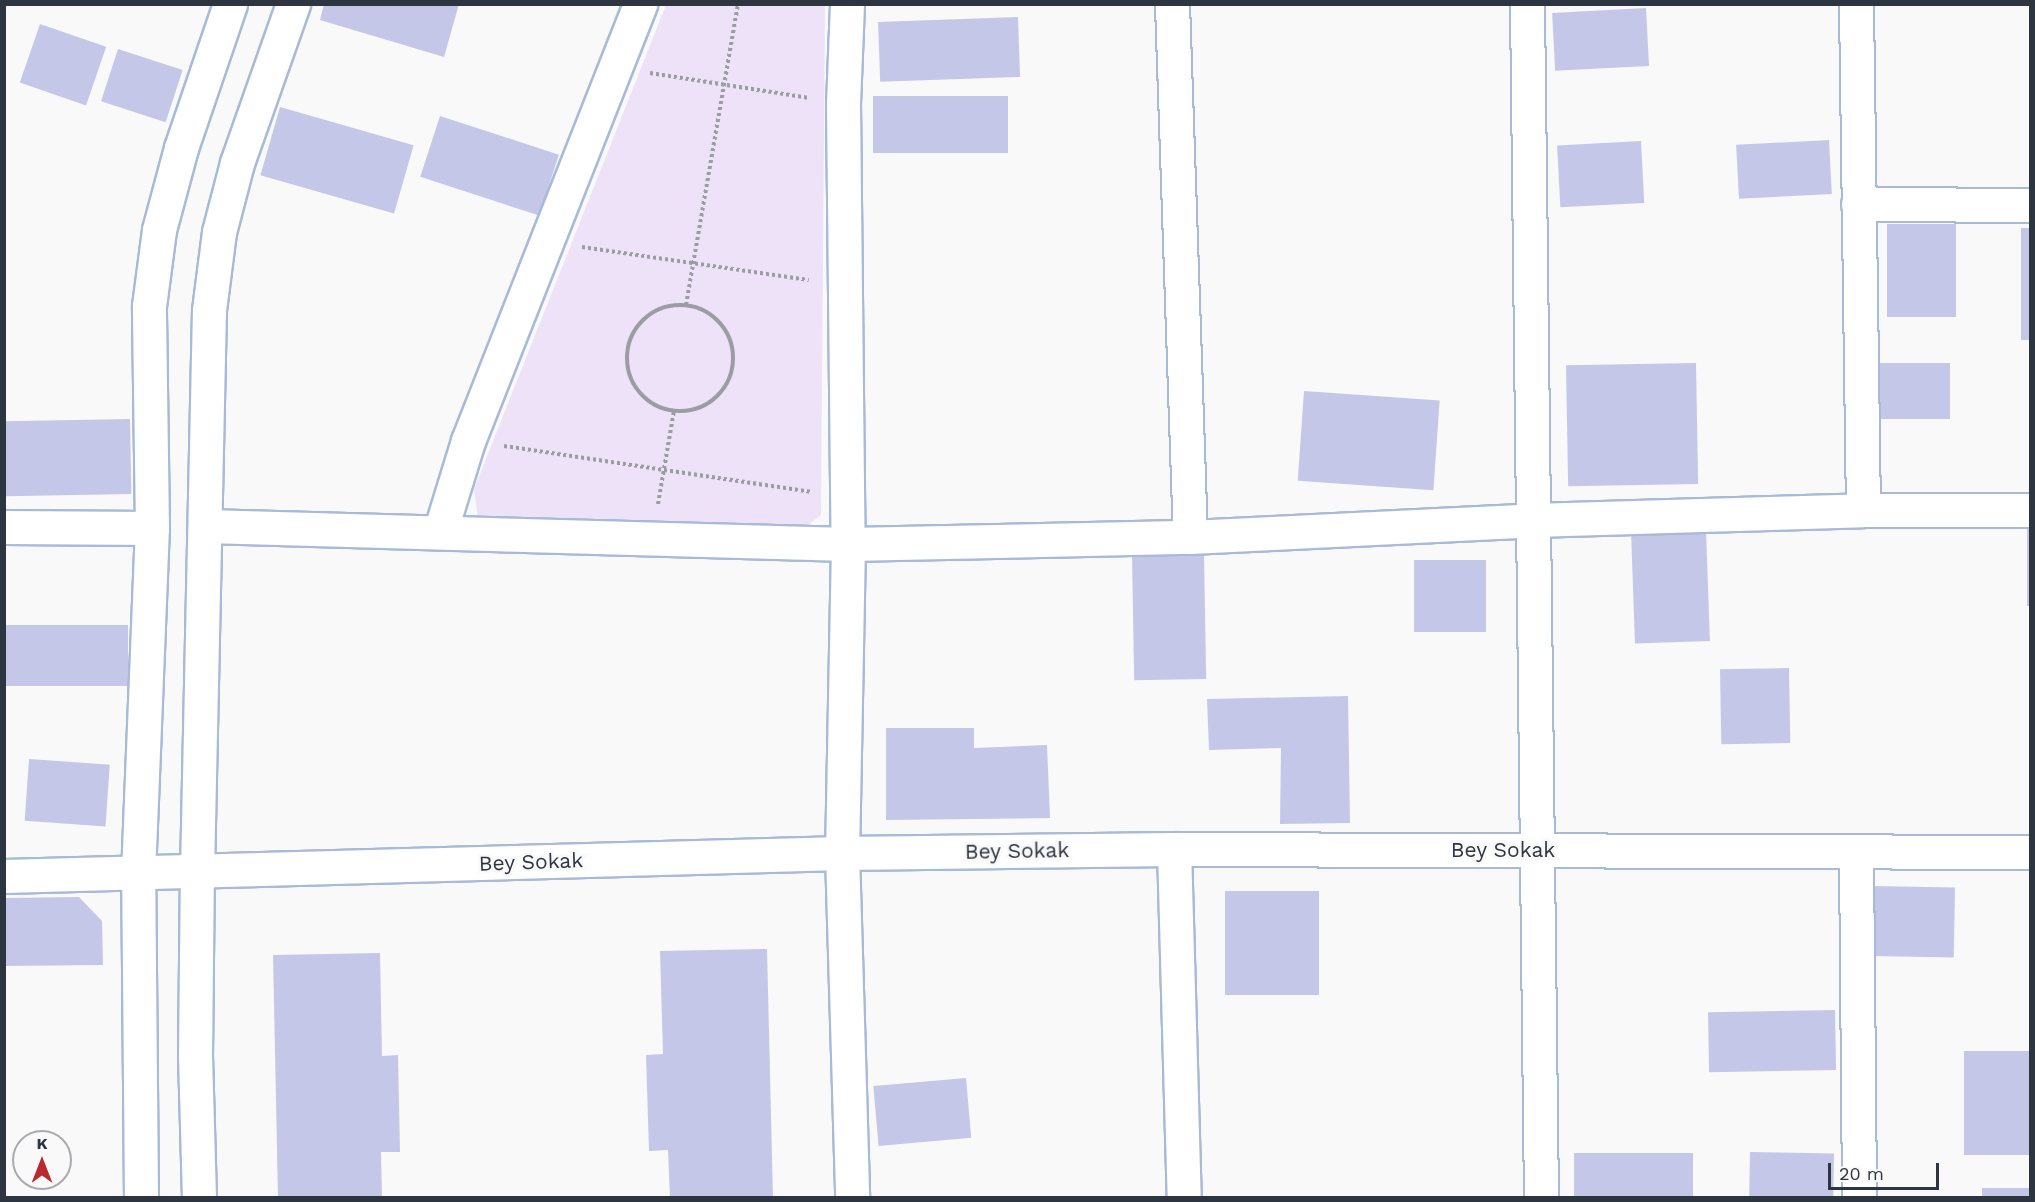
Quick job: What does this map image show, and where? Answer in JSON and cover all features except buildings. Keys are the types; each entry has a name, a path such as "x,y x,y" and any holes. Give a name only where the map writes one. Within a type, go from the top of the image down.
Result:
{"street":[{"path":"141,1197 138,874 152,528 149,306 159,231 181,148 230,4"},
{"path":"199,1197 195,1056 197,872 209,310 219,232 237,163 293,4"},
{"path":"440,532 468,441 640,4"},
{"path":"847,4 843,103 845,497 848,544 842,853 852,1197"},
{"path":"1172,4 1190,537"},
{"path":"1527,4 1540,1197"},
{"path":"1856,4 1863,510"},
{"path":"1858,204 2031,205"},
{"path":"206,526 848,544 1190,537 1533,520 1863,510 2031,510"},
{"path":"4,527 152,528"},
{"path":"1174,849 1184,1197"},
{"name":"Bey Sokak","path":"4,876 842,853 1174,849 2031,852"},
{"path":"1856,853 1859,1197"}],"path":[{"path":"686,304 738,4"},
{"path":"614,67 843,103"},
{"path":"546,242 845,285"},
{"path":"686,304 702,309 722,324 732,347 734,363 729,380 713,399 691,410 674,411 657,405 642,394 632,379 627,361 629,343 637,326 651,314 686,304"},
{"path":"654,540 662,469 674,411"},
{"path":"468,441 845,497"}],"shaded area":[{"path":"666,5 825,5 821,515 803,529 478,519 474,489"}]}
